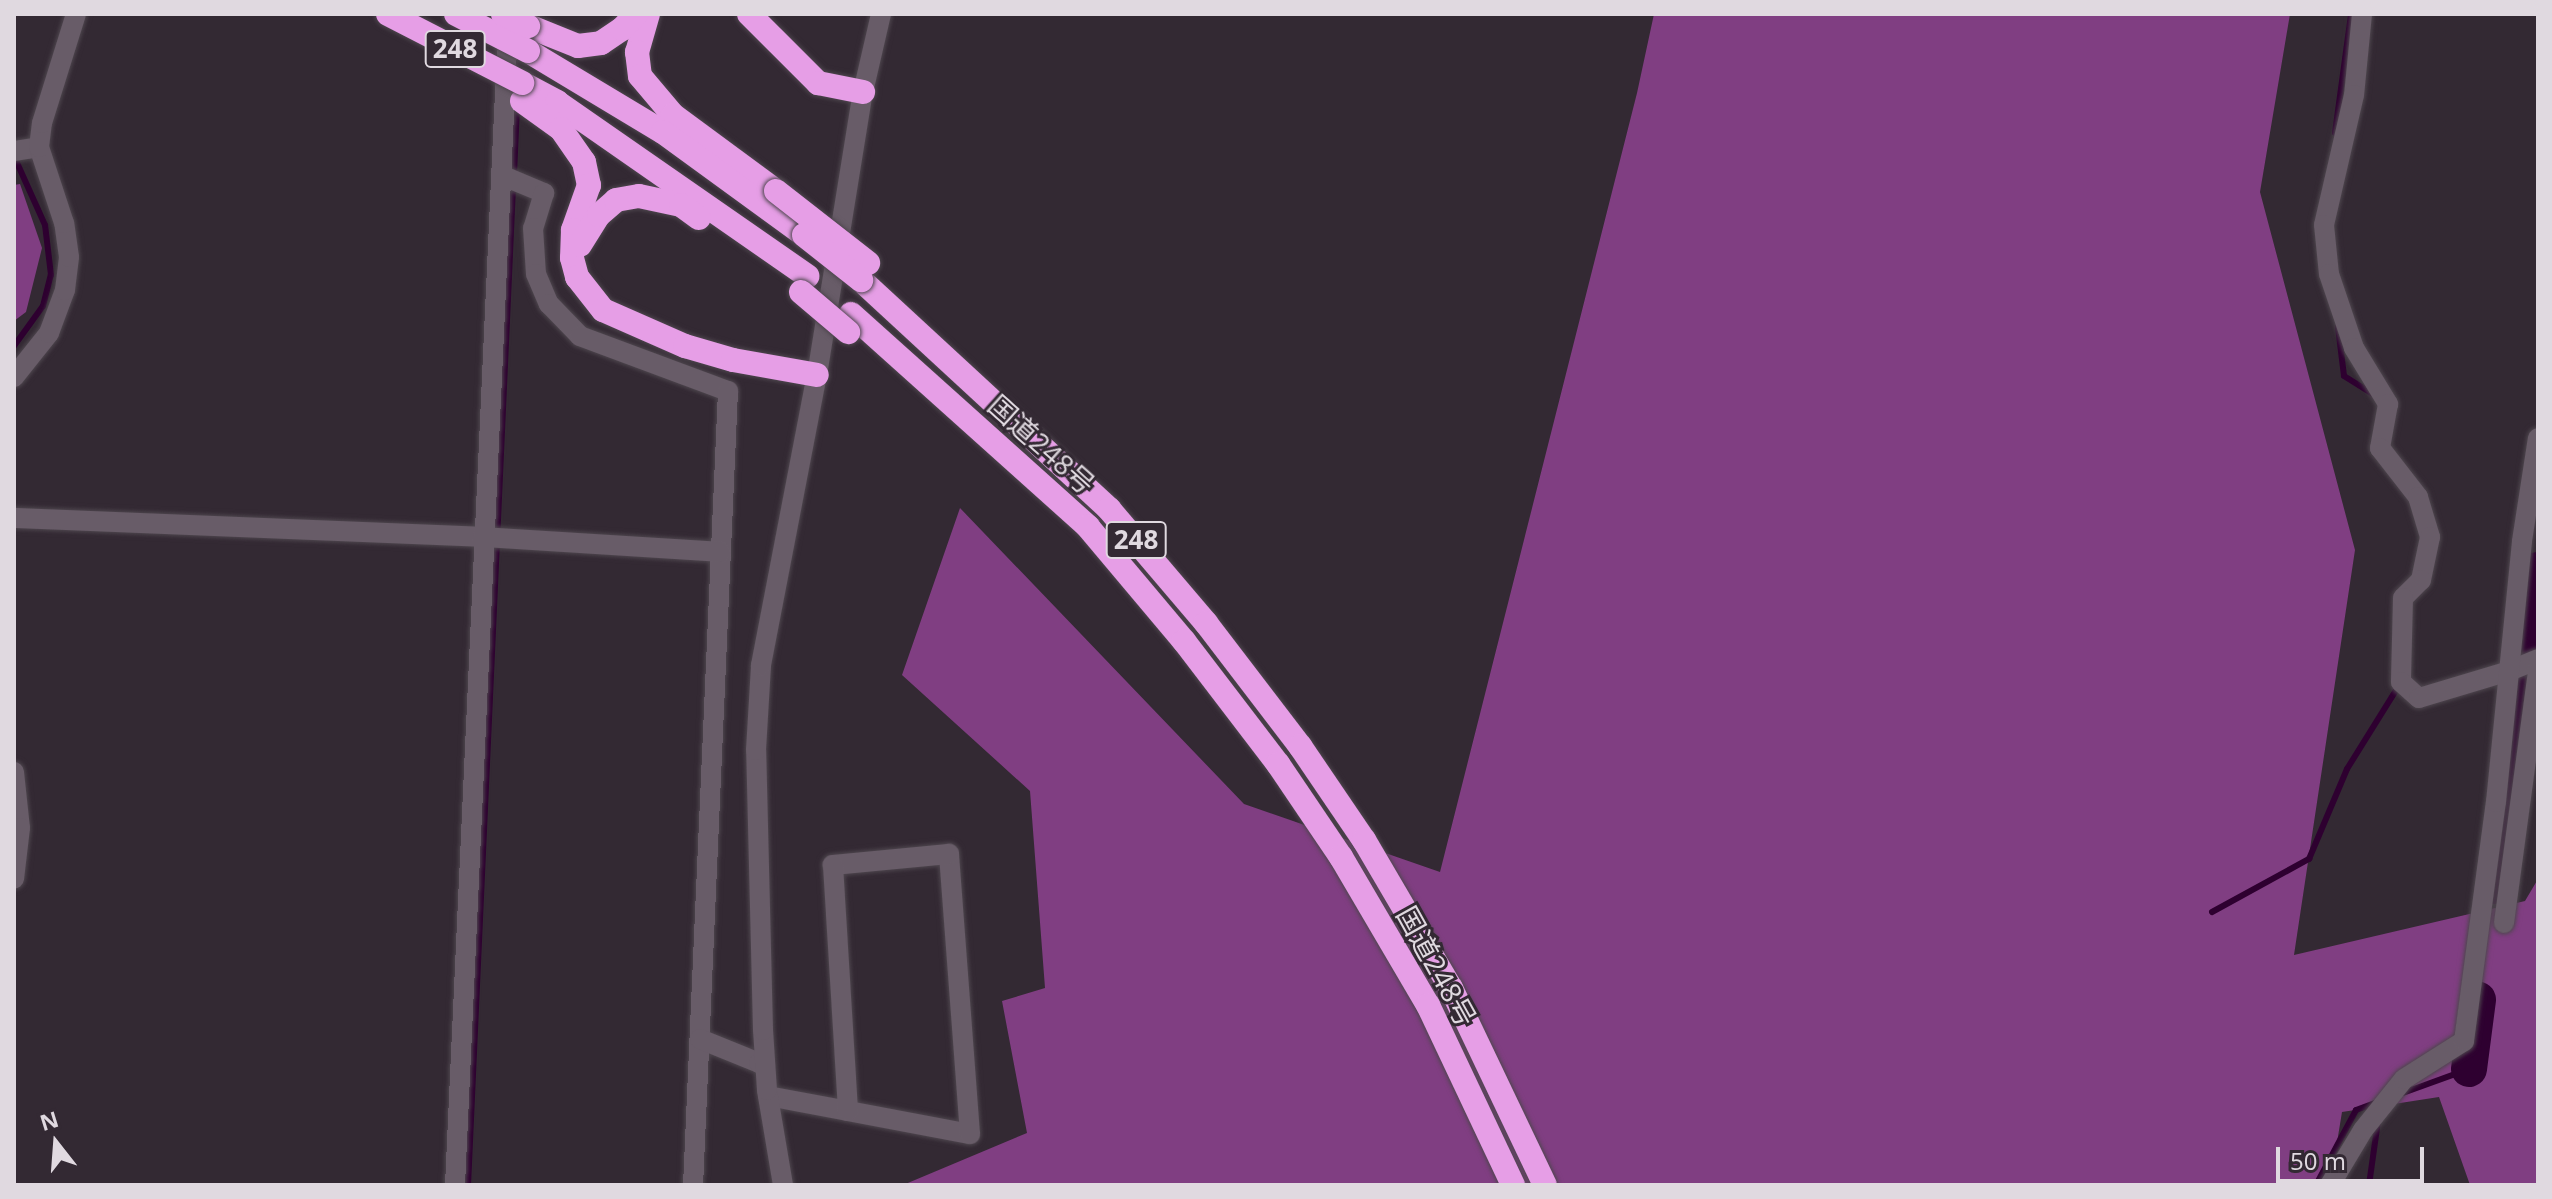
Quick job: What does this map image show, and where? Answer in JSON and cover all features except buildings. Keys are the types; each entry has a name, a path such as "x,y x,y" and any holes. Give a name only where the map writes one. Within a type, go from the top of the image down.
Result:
{"highway":[{"name":"国道248号","path":"388,14 475,59 522,92 557,102 804,284 1069,509 1184,641 1278,764 1341,857 1428,1005 1513,1185"},
{"name":"248","path":"456,14 528,51 663,132 804,235 865,272"},
{"path":"513,18 578,46 601,43 622,29 636,14"},
{"path":"648,14 637,52 640,76 673,115 776,191 865,272"},
{"path":"749,14 818,83 863,92"},
{"path":"522,92 561,129 584,162 589,185 573,230 572,258 577,277 603,310 645,331 733,360 817,375"},
{"path":"572,258 599,215 616,200 639,196 681,205 804,284"},
{"name":"国道248号","path":"865,272 887,304 1109,509 1206,623 1300,746 1364,840 1451,988 1545,1185"}],"street":[{"path":"14,377 49,333 65,290 69,257 64,223 26,149 42,123 76,14"},
{"path":"783,1185 765,1061 756,750 761,665 817,375 863,92 881,14"},
{"path":"2362,14 2354,95 2324,225 2329,274 2354,348 2388,404 2380,448 2418,497 2430,537 2421,580 2403,598 2401,682 2419,698 2538,659"},
{"path":"455,1185 483,537 501,175 513,18"},
{"path":"501,175 544,193 533,228 536,274 549,304 580,336 728,391 693,1185"},
{"path":"2330,1185 2363,1130 2404,1079 2464,1041 2522,541 2538,438"},
{"path":"14,518 511,538 721,552"},
{"path":"2504,923 2538,671"},
{"path":"14,772 20,828 14,879"},
{"path":"768,1096 970,1134 949,854 833,865 848,1111"},
{"path":"700,1039 759,1063 765,1061"}],"shaded area":[{"path":"1654,14 2290,14 2260,192 2355,550 2294,955 2525,901 2538,879 2538,1185 2470,1185 2439,1097 2342,1112 2330,1185 903,1185 1027,1133 1002,1001 1045,988 1030,791 902,675 960,508 1244,804 1440,872 1637,93"},
{"path":"20,184 42,248 26,312 14,321 14,185"}],"waterway":[{"path":"2335,133 2351,14"},
{"path":"514,174 517,106"},
{"path":"14,156 45,225 51,275 43,306 14,346"},
{"path":"468,1185 513,186"},
{"path":"2338,327 2344,376 2374,395"},
{"path":"2494,886 2538,570"},
{"path":"2212,912 2309,859 2347,769 2398,687"},
{"path":"2469,1069 2478,1000"},
{"path":"2400,1094 2469,1069"},
{"path":"2316,1185 2356,1110 2378,1102"},
{"path":"2369,1185 2378,1121"}]}
